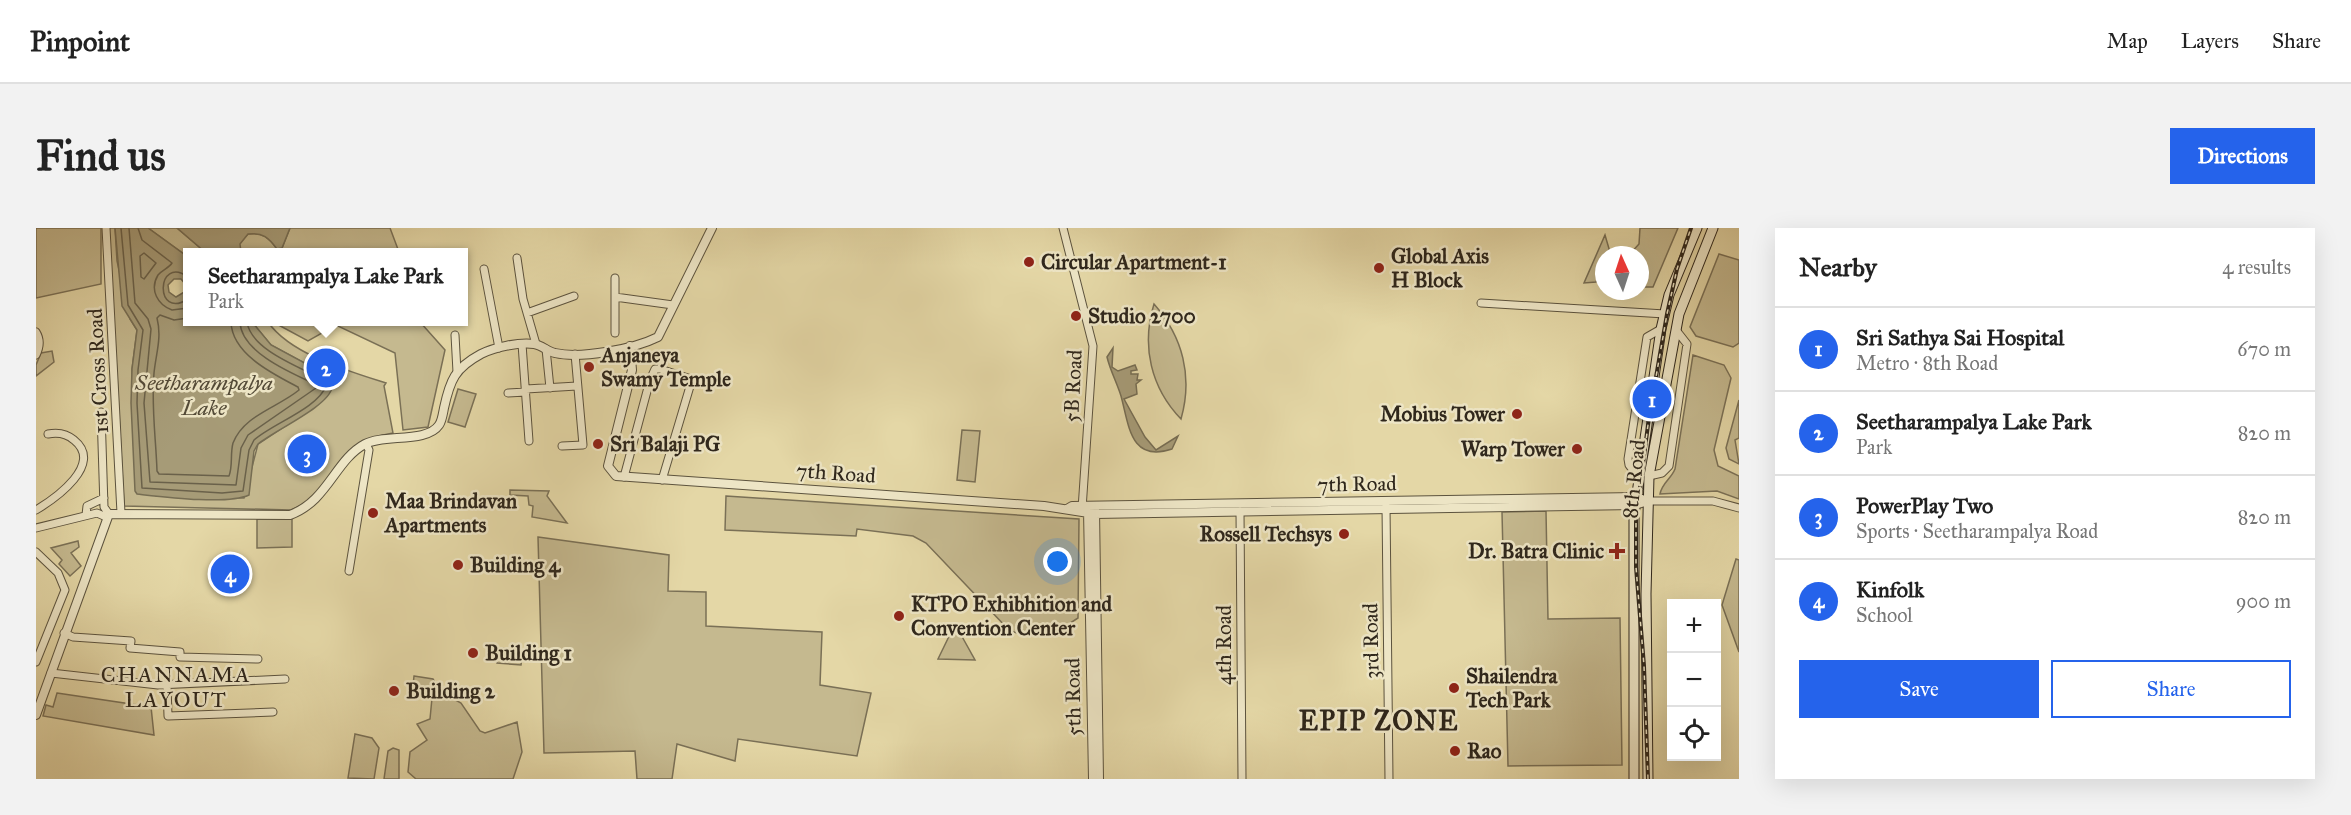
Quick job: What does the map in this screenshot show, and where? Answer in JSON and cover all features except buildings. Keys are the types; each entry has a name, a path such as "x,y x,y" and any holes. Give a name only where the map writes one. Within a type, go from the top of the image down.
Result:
{"main road":[{"name":"8th Road","path":"1634,779 1638,477 1661,328 1669,295 1697,228"},
{"name":"8th Road","path":"1648,779 1649,476 1679,314 1713,228"}],"street":[{"name":"1st Cross Road","path":"106,228 121,513"},
{"path":"36,528 100,513 107,515 121,513 290,515 306,509 355,452 366,444 379,439 418,436 440,425 450,380 482,353 522,344 536,344 555,353 575,354 630,346 658,337 712,228"},
{"name":"5B Road","path":"1063,228 1093,346 1088,510"},
{"path":"517,258 526,313 536,344"},
{"path":"484,269 499,348"},
{"path":"615,278 615,333"},
{"path":"526,313 574,296"},
{"path":"615,297 673,305"},
{"path":"1481,303 1665,314"},
{"path":"1649,476 1662,473 1669,466 1687,344 1676,330"},
{"path":"36,332 40,348 36,355"},
{"path":"455,335 457,372"},
{"path":"522,344 529,441"},
{"name":"7th Road","path":"630,346 632,370 608,466 616,476 1088,510 1648,501"},
{"path":"546,349 550,388"},
{"path":"562,446 583,445 575,354"},
{"path":"624,477 650,380 655,369 660,369 691,379 662,480"},
{"path":"508,393 577,386"},
{"path":"36,715 107,515 104,507 101,412"},
{"path":"36,510 71,482 84,461 83,449 70,437 59,432 48,434"},
{"path":"349,571 369,450 366,444"},
{"path":"86,515 87,506 104,498"},
{"path":"1648,501 1713,501 1739,508"},
{"name":"3rd Road","path":"1386,505 1389,779"},
{"name":"4th Road","path":"1240,508 1242,779"},
{"name":"5th Road","path":"1088,510 1099,779"},
{"path":"36,552 58,573 65,590 36,662"},
{"path":"64,633 73,637 130,641 130,648 180,652 180,657 258,659"},
{"path":"51,673 167,685 285,679"},
{"path":"167,685 168,716 273,711"},
{"name":"5th Road","path":"1093,779 1095,705"}],"shaded area":[{"path":"36,228 101,228 101,284 36,298"},
{"path":"109,228 115,228 117,261 130,319 137,330 132,369 134,462 156,496 244,498 258,444 317,405 327,375 271,345 255,326 272,326 290,343 321,360 386,383 384,386 393,433 374,438 359,446 318,492 291,510 124,506"},
{"path":"148,228 177,228 200,248 183,248 183,253"},
{"path":"290,228 390,228 398,248 282,248"},
{"path":"1640,228 1678,228 1653,287 1649,287 1649,246 1637,246"},
{"path":"248,234 262,235 276,248 240,248 239,244"},
{"path":"1605,235 1608,246 1600,246"},
{"path":"1719,254 1739,260 1739,343 1733,347 1696,336 1690,327"},
{"path":"1595,258 1595,282 1584,283"},
{"path":"1154,304 1172,330 1183,358 1186,388 1181,419 1162,394 1151,366 1149,335"},
{"path":"280,326 334,326 308,341"},
{"path":"338,326 424,326 445,350 428,427 403,430 395,353"},
{"path":"52,351 54,362 36,376 36,365 41,353"},
{"path":"1693,355 1724,365 1731,378 1714,450 1718,466 1739,476 1739,499 1717,491 1660,494 1675,469"},
{"path":"458,389 476,394 465,427 448,422"},
{"path":"1739,400 1739,438 1735,440 1739,464 1729,459 1726,448"},
{"path":"962,430 980,431 975,482 957,480"},
{"path":"510,490 549,491 547,496 567,523 532,517 533,506 529,505 528,496 510,495"},
{"path":"726,496 1079,519 1078,618 1049,637 1022,635 1009,630 926,543 913,536 857,529 856,536 725,530"},
{"path":"1546,511 1548,619 1620,618 1622,765 1508,766 1502,512"},
{"path":"257,519 292,519 292,547 257,548"},
{"path":"538,537 669,555 668,591 706,592 706,626 822,632 820,685 871,693 857,756 738,739 735,761 677,744 672,779 637,779 635,751 544,753"},
{"path":"78,541 79,547 71,553 81,566 70,576 59,564 62,560 51,548"},
{"path":"1736,559 1739,560 1739,652 1722,605"},
{"path":"955,624 975,660 938,659"},
{"path":"498,648 523,650 521,665 497,663"},
{"path":"414,676 433,679 441,692 461,703 480,731 485,733 517,722 522,752 513,779 416,779 408,772 410,752 427,740 417,724 430,719 432,698 412,695"},
{"path":"57,693 151,707 154,735 43,716 46,705 53,707"},
{"path":"355,734 372,738 379,748 374,779 348,778"},
{"path":"393,748 399,750 399,779 384,779 388,751"}],"water":[{"name":"Seetharampalya Lake","path":"115,228 148,228 183,253 183,281 181,279 174,279 168,285 169,292 176,297 183,293 183,326 255,326 271,345 327,375 332,387 329,394 312,410 258,444 254,451 249,495 211,500 137,494 131,403 137,330 122,306"},
{"path":"177,228 290,228 282,248 276,248 265,237 258,234 248,234 240,244 240,248 200,248"},
{"path":"1113,348 1112,367 1118,371 1135,365 1137,370 1131,371 1131,374 1138,374 1137,380 1141,380 1136,384 1137,394 1124,399 1145,437 1156,450 1178,436 1172,449 1158,452 1147,451 1134,439 1107,357"}],"railway":[{"path":"1648,779 1644,666 1636,567 1636,519 1649,417 1667,314 1677,269 1691,228"}],"place":[{"name":"Circular Apartment-1","path":"1029,262"},
{"name":"Global Axis H Block","path":"1379,268"},
{"name":"Studio 2700","path":"1076,316"},
{"name":"Anjaneya Swamy Temple","path":"589,367"},
{"name":"Seetharampalya Lake Park","path":"326,368"},
{"name":"Sri Sathya Sai Hospital","path":"1652,399"},
{"name":"Mobius Tower","path":"1517,414"},
{"name":"Sri Balaji PG","path":"598,444"},
{"name":"Warp Tower","path":"1577,449"},
{"name":"PowerPlay Two","path":"307,454"},
{"name":"Maa Brindavan Apartments","path":"373,513"},
{"name":"Rossell Techsys","path":"1344,534"},
{"name":"Dr. Batra Clinic","path":"1617,551"},
{"name":"Building 4","path":"458,565"},
{"name":"Kinfolk","path":"230,574"},
{"name":"KTPO Exhibhition and Convention Center","path":"899,616"},
{"name":"Building 1","path":"473,653"},
{"name":"Shailendra Tech Park","path":"1454,688"},
{"name":"Building 2","path":"394,691"},
{"name":"Rao","path":"1455,751"}],"district":[{"name":"CHANNAMA LAYOUT","path":"176,686"},
{"name":"EPIP ZONE","path":"1379,720"}]}
